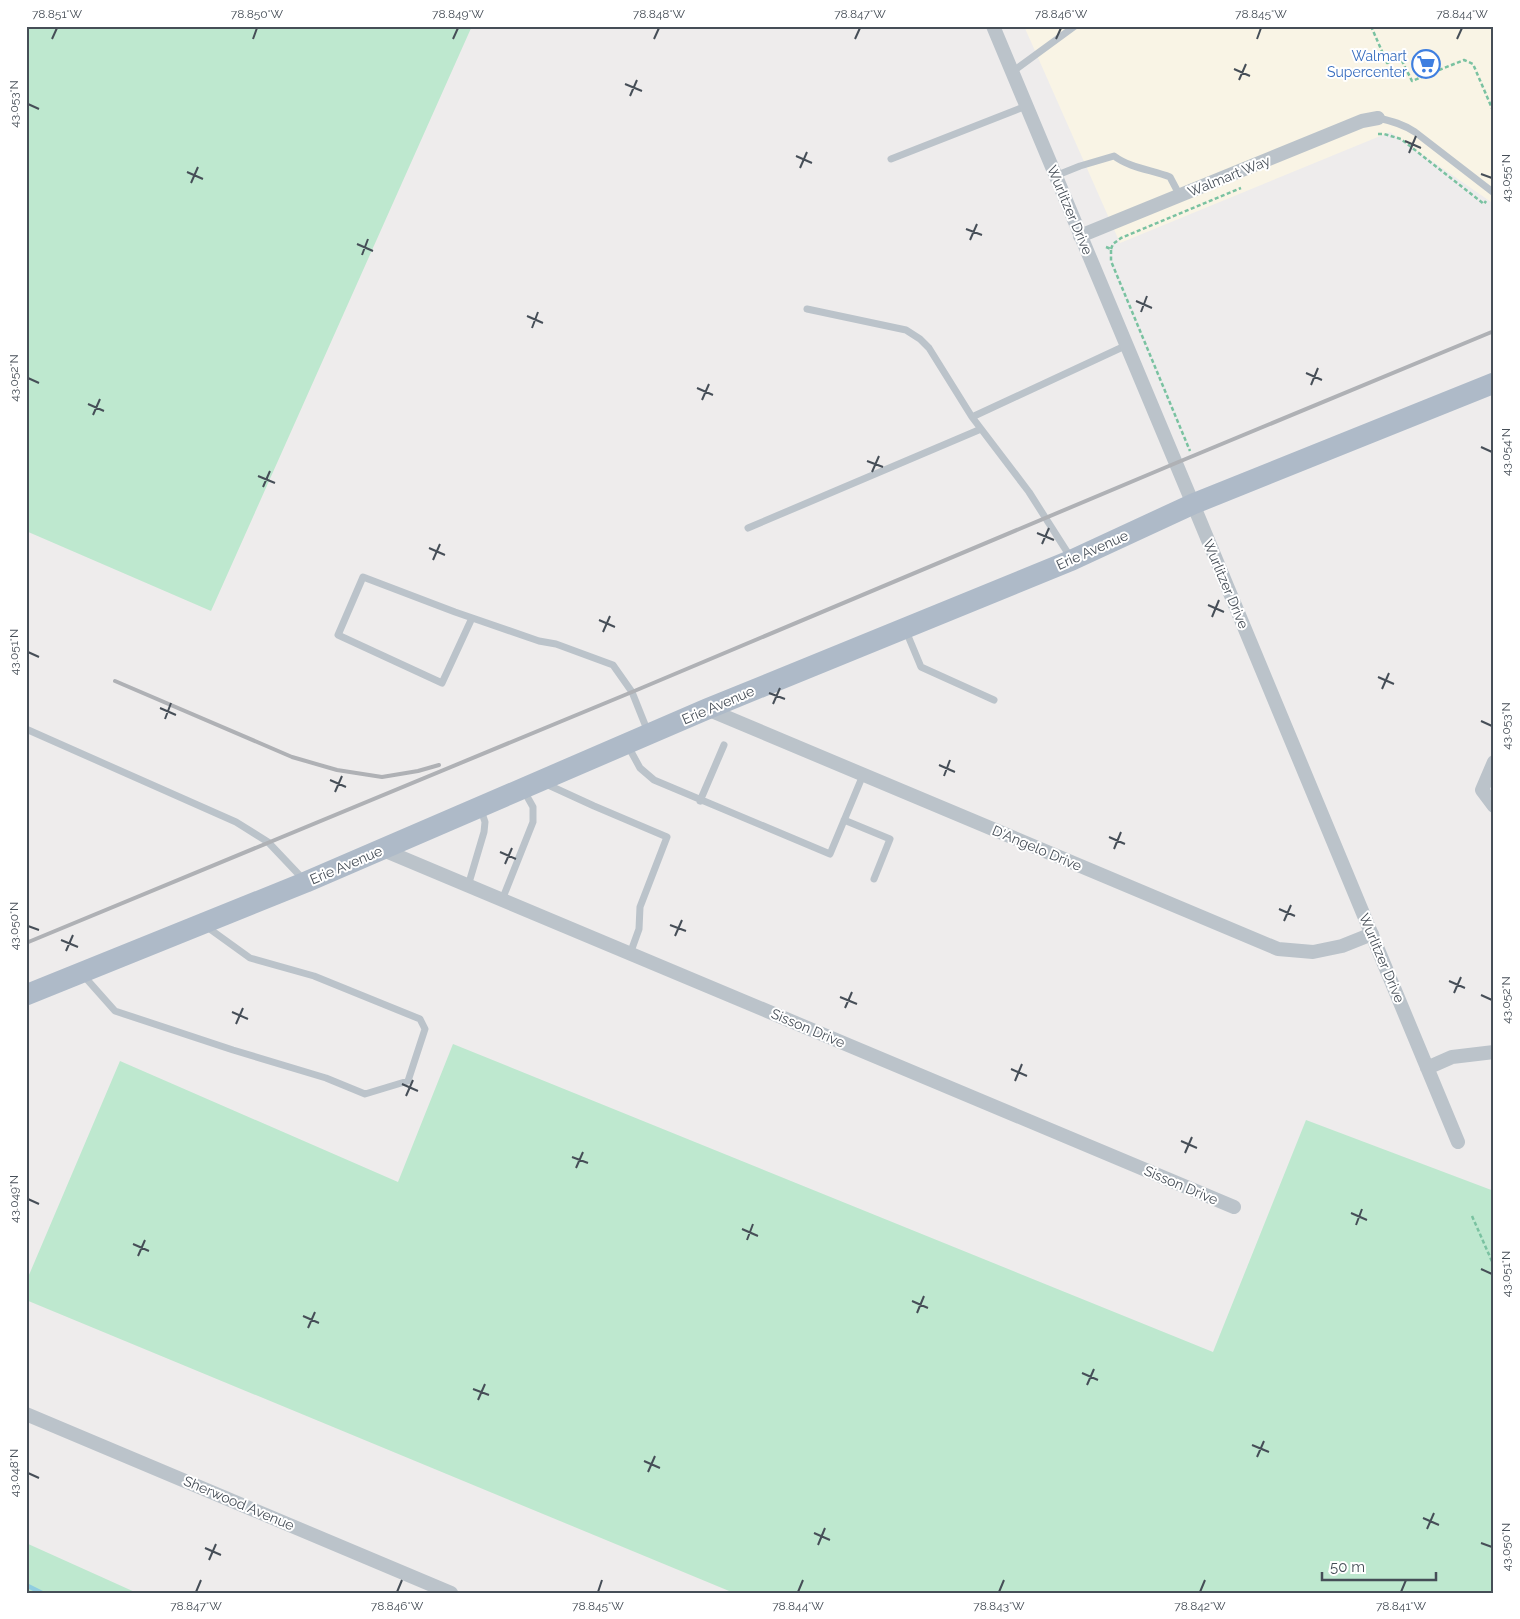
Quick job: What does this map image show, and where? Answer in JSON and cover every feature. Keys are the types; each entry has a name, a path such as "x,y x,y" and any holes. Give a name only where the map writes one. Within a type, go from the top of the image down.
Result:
{"main road":[{"name":"Erie Avenue","path":"26,995 306,882 707,709 1072,560 1194,504 1494,383"}],"street":[{"name":"Wurlitzer Drive","path":"993,26 1194,504 1458,1142"},
{"name":"Walmart Way","path":"1080,236 1362,121 1378,118"},
{"name":"D'Angelo Drive","path":"707,709 1278,949 1312,952 1342,946 1372,934"},
{"path":"1494,762 1482,790 1494,806"},
{"name":"Sisson Drive","path":"381,850 1234,1207"},
{"path":"1427,1068 1452,1057 1494,1052"},
{"name":"Sherwood Avenue","path":"26,1414 451,1593"}],"lane":[{"path":"1012,72 1075,26"},
{"path":"890,159 1026,106"},
{"path":"1378,118 1398,123 1415,132 1494,193"},
{"path":"1055,176 1114,156 1123,163 1170,177 1180,196"},
{"path":"807,310 906,330 929,348 972,417 1030,492 1072,560"},
{"path":"972,417 1126,345"},
{"path":"748,528 981,429"},
{"path":"472,618 442,683 338,635 364,577 472,618 539,641 556,644 613,665 632,692 649,734"},
{"path":"905,628 921,667 994,700"},
{"path":"26,729 236,822 268,842 306,882"},
{"path":"627,744 640,768 654,780 700,801 830,854 864,775"},
{"path":"700,801 724,745"},
{"path":"502,900 533,822 532,785 594,806 667,837 640,907 639,929 630,954"},
{"path":"468,886 484,832 485,822 480,807"},
{"path":"844,820 890,839 874,879"},
{"path":"81,973 115,1011 232,1050 326,1078 365,1094 408,1081 425,1029 420,1019 314,976 250,958 202,924"}],"path":[{"path":"1371,26 1387,63 1400,57 1412,81 1464,60 1473,64 1494,113"},
{"path":"1376,134 1384,134 1401,139 1484,204 1488,200"},
{"path":"1190,451 1110,260 1111,249 1116,240 1245,186"},
{"path":"1106,248 1111,249"},
{"path":"1472,1216 1494,1266"}],"shaded area":[{"path":"1024,26 1494,26 1494,204 1390,132 1120,243"}],"green space":[{"path":"26,26 472,26 211,611 26,531"},
{"path":"453,1044 1213,1352 1306,1120 1494,1191 1494,1593 734,1593 26,1300 26,1282 120,1061 398,1182"},
{"path":"26,1543 137,1593 26,1593"}],"waterway":[{"path":"26,1585 42,1593"}],"railway":[{"path":"26,943 632,692 1494,331"},
{"path":"115,681 292,757 337,770 382,777 418,771 439,765"}],"place":[{"name":"Walmart Supercenter","path":"1426,64"}]}
